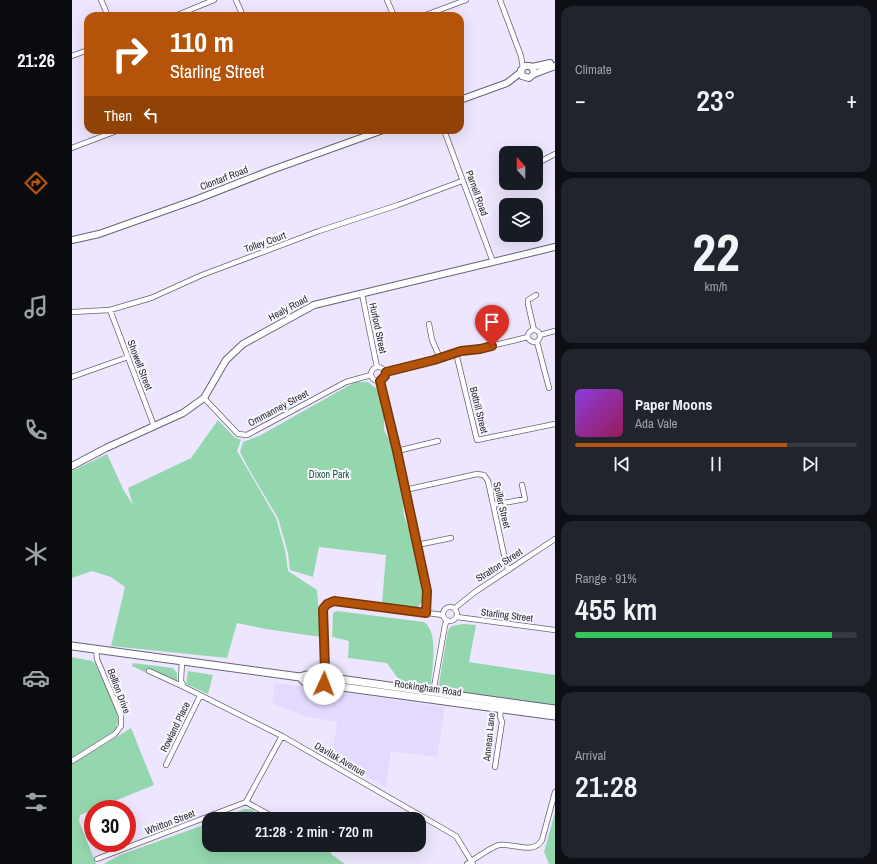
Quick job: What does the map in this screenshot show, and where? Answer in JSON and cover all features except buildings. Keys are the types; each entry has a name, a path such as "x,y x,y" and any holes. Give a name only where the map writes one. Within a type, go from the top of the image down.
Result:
{"main road":[{"name":"Rockingham Road","path":"72,646 300,677 305,682 325,681 433,696 555,709"},
{"name":"Rockingham Road","path":"433,696 501,709 555,716"}],"street":[{"path":"101,0 106,12"},
{"path":"185,12 214,0"},
{"path":"236,0 241,12"},
{"path":"387,0 392,12"},
{"path":"434,12 466,0"},
{"path":"500,0 527,70"},
{"path":"72,56 84,52"},
{"path":"464,99 503,85 527,70 555,62"},
{"path":"527,70 555,66"},
{"path":"72,148 109,134"},
{"name":"Clontarf Road","path":"72,240 99,234 195,200 371,134"},
{"name":"Parnell Road","path":"445,134 493,262"},
{"path":"543,160 555,154"},
{"name":"Tolley Court","path":"72,312 110,310 151,298 202,275 320,231 398,205 462,181"},
{"name":"Healy Road","path":"72,466 106,448 182,413 204,398 226,360 243,344 314,305 555,247"},
{"name":"Hurford Street","path":"362,294 377,367"},
{"path":"534,330 528,300 536,295"},
{"name":"Showell Street","path":"110,310 154,426"},
{"path":"429,324 432,340 440,358"},
{"path":"386,372 440,358 456,352 480,349 528,337 528,334 534,330"},
{"path":"534,330 537,330 540,334"},
{"path":"540,334 555,331"},
{"path":"536,342 540,338 540,334"},
{"path":"528,337 533,342 536,342"},
{"path":"536,342 549,388"},
{"name":"Bottrill Street","path":"456,352 477,440 555,424"},
{"path":"72,377 128,357"},
{"path":"380,381 373,379 371,375 374,368 377,367 384,369 386,372"},
{"path":"380,381 385,376 386,372"},
{"name":"Ommanney Street","path":"204,398 238,434 247,435 346,382 371,375"},
{"path":"380,381 397,451 427,591 426,613"},
{"path":"397,451 438,441"},
{"name":"Spiller Street","path":"405,490 477,474 484,475 488,481 506,564 509,570"},
{"path":"493,505 525,499 522,485"},
{"path":"417,545 451,538"},
{"name":"Stratton Street","path":"455,608 475,592 555,540"},
{"path":"325,681 323,609 327,604 334,601 443,615 447,620"},
{"path":"443,615 444,610 448,607 455,608 457,617 454,620 447,620"},
{"name":"Starling Street","path":"457,617 555,630"},
{"path":"433,696 447,620"},
{"name":"Bellion Drive","path":"72,761 115,734 121,726 121,716 97,659 96,650"},
{"path":"182,661 181,681 184,687"},
{"name":"Davilak Avenue","path":"149,671 282,736 456,836 472,862"},
{"name":"Rowland Place","path":"166,765 200,696"},
{"name":"Annean Lane","path":"495,767 502,722 500,716 501,709"},
{"path":"264,812 246,802 282,736"},
{"path":"467,864 498,845 530,848 538,846 542,840 555,792"},
{"name":"Whitton Street","path":"97,859 246,802"}],"shaded area":[{"path":"275,683 445,707 437,757 391,751 386,787 332,758 337,722 304,716 272,703"}],"green space":[{"name":"Dixon Park","path":"355,382 368,382 377,389 384,415 384,430 391,443 403,502 404,516 409,529 423,590 422,602 418,607 382,604 386,555 319,547 313,577 290,570 288,553 278,518 240,452 243,442 261,435"},
{"path":"218,420 234,437 241,440 237,451 276,518 285,550 288,571 317,590 321,637 237,623 227,658 111,646 125,587 111,577 92,571 72,578 72,471 107,454 124,491 133,505 128,488 191,458"},
{"path":"337,611 424,622 429,627 433,642 434,651 431,684 426,687 401,683 387,663 348,658 349,641 332,637 333,613"},
{"path":"463,624 476,625 469,662 555,675 555,707 442,692 439,684 448,630 452,626"},
{"path":"72,657 95,663 112,699 118,719 116,729 76,755 77,761 131,728 154,785 117,800 84,800 84,813 80,815 79,821 84,834 84,852 91,852 96,864 72,864"},
{"path":"133,663 173,668 177,673 177,682 149,668 147,673 132,666"},
{"path":"188,671 213,675 208,694 186,684"},
{"path":"244,809 250,809 255,812 237,812"},
{"path":"555,813 555,864 549,864 544,852"},
{"path":"202,826 202,852 331,852 331,854 345,864 104,864 120,855 128,852 136,852 136,849"}],"route":[{"path":"324,684 323,609 327,604 334,601 426,613 427,591 397,451 380,381 383,379 386,372 434,360 461,351 492,346"}]}
